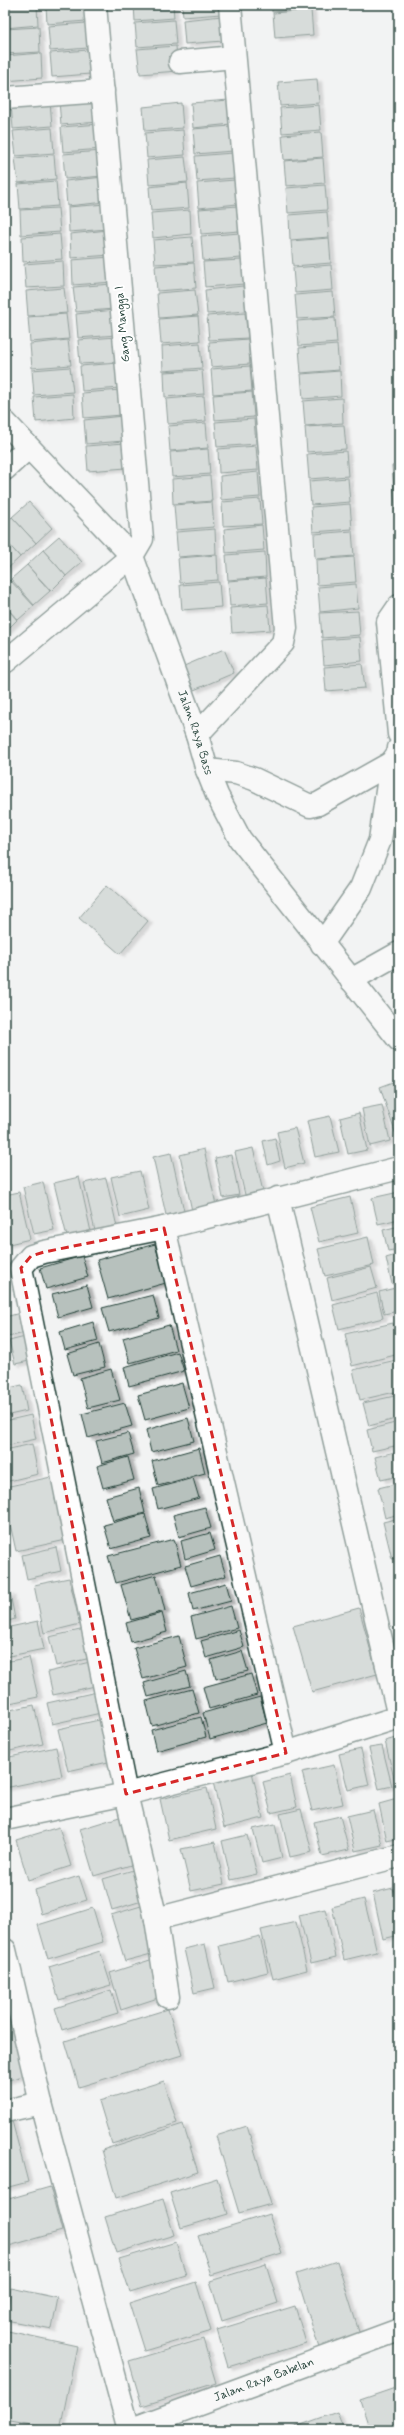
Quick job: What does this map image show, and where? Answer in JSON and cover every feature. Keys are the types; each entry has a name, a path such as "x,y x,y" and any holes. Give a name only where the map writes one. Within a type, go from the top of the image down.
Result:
{"street":[{"name":"Gang Mangga I","path":"96,5 141,532 140,544 132,556"},
{"path":"197,735 283,643 286,628 230,5"},
{"path":"180,62 234,57"},
{"path":"5,98 103,91"},
{"name":"Jalan Raya Bass","path":"5,422 132,556 197,735 207,770 220,802 240,839 399,1040"},
{"path":"5,469 28,448"},
{"path":"5,662 132,556"},
{"path":"399,606 388,622 399,734"},
{"path":"207,770 236,773 254,779 310,806 318,804 395,755"},
{"path":"322,944 361,888 380,840 395,755"},
{"path":"351,980 399,953"},
{"path":"168,1997 156,1919 126,1794 13,1269 30,1256 44,1252 164,1228 399,1168"},
{"path":"5,1819 126,1794 286,1753 399,1717 278,1198"},
{"path":"164,1228 286,1753"},
{"path":"156,1919 399,1856"},
{"path":"5,1952 40,2103 129,2430"},
{"path":"5,2110 40,2103"},
{"name":"Jalan Raya Babelan","path":"129,2430 399,2330"}],"highlighted area":[{"path":"164,1228 286,1753 126,1794 21,1268 31,1256 44,1252"}],"building":[{"path":"5,5 37,5 38,25 5,28"},
{"path":"46,5 85,5 86,21 47,24"},
{"path":"134,5 173,5 174,18 135,21"},
{"path":"182,5 221,5 221,14 183,17"},
{"path":"272,5 311,5 311,9 272,12"},
{"path":"311,10 313,35 275,38 273,13"},
{"path":"222,16 223,41 185,44 183,20"},
{"path":"174,20 176,44 137,47 135,23"},
{"path":"86,23 88,48 50,51 48,26"},
{"path":"39,27 40,52 5,54 5,29"},
{"path":"176,46 178,71 140,74 137,49"},
{"path":"88,50 90,74 52,77 50,53"},
{"path":"41,53 42,78 5,81 5,56"},
{"path":"317,79 319,103 280,106 278,82"},
{"path":"98,98 99,122 61,125 59,101"},
{"path":"229,100 231,124 193,128 191,103"},
{"path":"50,101 52,126 13,129 11,104"},
{"path":"181,103 183,128 145,131 143,107"},
{"path":"319,105 321,130 282,133 280,108"},
{"path":"100,124 102,149 63,152 61,127"},
{"path":"231,126 233,151 195,154 193,129"},
{"path":"52,128 54,153 16,156 13,131"},
{"path":"183,130 185,155 147,158 145,133"},
{"path":"321,132 323,157 284,160 282,135"},
{"path":"102,151 104,176 65,179 63,154"},
{"path":"233,153 235,178 197,181 195,156"},
{"path":"54,155 56,179 18,183 15,158"},
{"path":"185,157 188,182 149,185 147,160"},
{"path":"323,158 325,183 286,186 284,161"},
{"path":"104,177 106,202 67,206 65,181"},
{"path":"235,180 237,204 199,208 197,183"},
{"path":"56,181 58,206 20,209 18,184"},
{"path":"187,183 189,208 151,211 149,187"},
{"path":"325,185 327,210 288,213 286,188"},
{"path":"106,204 108,229 69,232 68,207"},
{"path":"238,206 239,231 201,234 199,209"},
{"path":"58,208 60,232 21,235 20,210"},
{"path":"190,210 191,234 153,238 151,213"},
{"path":"327,212 329,237 290,240 289,215"},
{"path":"108,230 110,255 71,258 70,234"},
{"path":"240,233 241,258 203,261 201,236"},
{"path":"60,234 62,259 23,262 22,237"},
{"path":"192,237 194,262 155,264 153,240"},
{"path":"329,238 331,263 293,266 291,241"},
{"path":"110,257 112,282 73,285 72,260"},
{"path":"242,260 244,284 205,287 203,262"},
{"path":"63,261 64,286 26,288 24,264"},
{"path":"194,263 196,288 157,291 155,266"},
{"path":"331,265 333,290 295,293 293,268"},
{"path":"112,284 114,309 76,312 73,287"},
{"path":"243,286 246,311 207,314 205,290"},
{"path":"64,288 67,313 28,316 26,291"},
{"path":"195,290 198,315 159,318 157,293"},
{"path":"333,292 335,317 297,319 295,295"},
{"path":"114,310 116,335 78,338 76,314"},
{"path":"245,313 248,338 209,340 207,316"},
{"path":"66,314 69,339 30,342 28,317"},
{"path":"198,316 200,341 161,344 159,319"},
{"path":"335,318 337,343 299,346 297,321"},
{"path":"116,337 118,362 80,364 78,340"},
{"path":"248,339 250,364 211,367 209,342"},
{"path":"68,340 71,365 32,368 30,344"},
{"path":"200,343 202,368 163,371 162,346"},
{"path":"337,345 339,370 301,373 299,348"},
{"path":"118,363 120,388 82,391 80,366"},
{"path":"250,366 252,391 213,394 211,369"},
{"path":"70,367 73,392 34,395 32,370"},
{"path":"202,370 204,394 165,397 164,372"},
{"path":"340,371 341,396 303,399 301,374"},
{"path":"121,390 122,415 84,418 82,393"},
{"path":"252,392 254,417 215,420 213,395"},
{"path":"73,394 74,418 36,422 34,397"},
{"path":"204,396 206,421 168,424 166,399"},
{"path":"342,398 343,423 305,426 303,401"},
{"path":"123,416 124,441 86,444 84,420"},
{"path":"254,419 256,444 217,447 215,422"},
{"path":"206,423 208,448 170,451 168,426"},
{"path":"344,425 346,449 307,452 305,427"},
{"path":"125,443 126,468 88,471 86,446"},
{"path":"256,446 258,470 219,473 218,449"},
{"path":"208,449 210,474 172,477 170,452"},
{"path":"346,451 348,476 309,479 307,454"},
{"path":"399,465 399,533 397,533 392,466"},
{"path":"258,472 260,497 221,500 220,476"},
{"path":"210,476 212,501 173,504 172,479"},
{"path":"348,478 350,502 311,505 309,481"},
{"path":"260,499 262,524 223,526 222,502"},
{"path":"29,502 52,528 36,543 12,517"},
{"path":"212,502 214,527 176,530 174,505"},
{"path":"350,504 352,529 313,532 311,507"},
{"path":"12,517 36,543 20,557 5,540 5,524"},
{"path":"262,525 264,550 226,553 224,529"},
{"path":"215,529 216,554 178,557 176,532"},
{"path":"352,531 354,556 315,559 314,534"},
{"path":"59,536 82,562 66,576 43,550"},
{"path":"5,540 20,557 5,571"},
{"path":"43,550 66,576 51,591 27,565"},
{"path":"265,552 266,577 228,580 226,555"},
{"path":"217,555 218,580 180,583 178,558"},
{"path":"354,557 356,582 317,585 316,560"},
{"path":"27,565 50,591 34,605 11,579"},
{"path":"266,578 268,603 230,606 228,581"},
{"path":"10,580 34,606 18,620 5,606 5,585"},
{"path":"219,582 221,607 182,610 180,585"},
{"path":"356,584 358,608 320,612 318,587"},
{"path":"268,605 270,630 232,633 230,608"},
{"path":"5,606 17,620 5,632"},
{"path":"358,611 360,635 322,638 320,613"},
{"path":"360,637 362,661 324,665 322,640"},
{"path":"224,649 234,673 194,690 184,666"},
{"path":"362,664 365,688 326,691 324,667"},
{"path":"107,885 148,921 120,954 79,918"},
{"path":"399,1080 399,1137 397,1138 380,1087"},
{"path":"382,1105 390,1141 370,1146 362,1109"},
{"path":"359,1113 367,1150 348,1154 340,1118"},
{"path":"330,1116 339,1152 315,1157 307,1121"},
{"path":"295,1128 304,1163 285,1168 277,1132"},
{"path":"275,1138 280,1161 268,1165 263,1141"},
{"path":"253,1148 264,1196 246,1199 235,1152"},
{"path":"204,1149 216,1205 192,1211 180,1155"},
{"path":"171,1153 184,1211 166,1215 153,1157"},
{"path":"231,1155 239,1195 223,1198 215,1158"},
{"path":"140,1171 149,1210 120,1217 111,1177"},
{"path":"79,1177 91,1232 67,1237 54,1183"},
{"path":"106,1178 117,1227 95,1231 84,1183"},
{"path":"43,1182 54,1230 34,1234 23,1187"},
{"path":"19,1192 30,1239 5,1245 5,1195"},
{"path":"399,1192 399,1219 378,1224 372,1198"},
{"path":"350,1197 358,1233 319,1242 310,1207"},
{"path":"399,1226 399,1249 388,1251 383,1230"},
{"path":"368,1237 374,1265 325,1276 318,1249"},
{"path":"155,1244 166,1283 108,1299 97,1260"},
{"path":"399,1254 399,1282 392,1284 386,1258"},
{"path":"82,1256 88,1277 46,1289 40,1268"},
{"path":"371,1267 377,1288 332,1300 327,1278"},
{"path":"87,1285 93,1307 58,1317 52,1294"},
{"path":"399,1287 399,1311 384,1314 379,1292"},
{"path":"377,1293 383,1318 339,1329 333,1305"},
{"path":"153,1295 159,1318 109,1332 102,1308"},
{"path":"28,1311 32,1331 8,1337 5,1317"},
{"path":"93,1322 98,1341 65,1350 60,1332"},
{"path":"393,1323 399,1354 352,1366 345,1334"},
{"path":"169,1325 176,1350 130,1363 123,1338"},
{"path":"29,1336 34,1360 15,1364 9,1341"},
{"path":"99,1344 105,1367 73,1375 67,1354"},
{"path":"178,1352 184,1371 129,1386 124,1367"},
{"path":"396,1360 399,1370 399,1391 360,1400 353,1370"},
{"path":"111,1369 120,1400 88,1408 80,1378"},
{"path":"182,1383 189,1408 145,1420 138,1395"},
{"path":"22,1385 27,1411 5,1416 5,1389"},
{"path":"399,1395 399,1418 369,1426 363,1403"},
{"path":"125,1403 132,1426 88,1438 82,1414"},
{"path":"31,1415 36,1439 5,1446 5,1421"},
{"path":"188,1418 194,1441 151,1452 146,1430"},
{"path":"399,1422 399,1445 372,1451 367,1430"},
{"path":"128,1433 134,1454 102,1463 96,1441"},
{"path":"32,1444 38,1474 5,1482 5,1450"},
{"path":"199,1448 205,1473 158,1486 152,1461"},
{"path":"399,1451 399,1476 381,1480 375,1457"},
{"path":"128,1457 134,1480 103,1488 97,1466"},
{"path":"51,1477 66,1540 16,1551 5,1501 5,1487"},
{"path":"193,1478 199,1498 158,1509 153,1489"},
{"path":"399,1483 399,1514 385,1518 378,1488"},
{"path":"139,1488 145,1513 113,1521 106,1497"},
{"path":"205,1507 211,1528 179,1537 173,1515"},
{"path":"145,1514 151,1538 111,1549 104,1525"},
{"path":"399,1518 399,1558 392,1559 383,1522"},
{"path":"210,1533 215,1550 185,1559 181,1541"},
{"path":"174,1539 181,1565 116,1583 108,1556"},
{"path":"56,1547 61,1571 27,1579 22,1555"},
{"path":"220,1556 226,1576 191,1586 185,1566"},
{"path":"156,1575 165,1611 131,1620 121,1585"},
{"path":"69,1578 80,1624 44,1633 34,1585"},
{"path":"226,1583 231,1601 193,1611 189,1593"},
{"path":"10,1593 15,1619 5,1622 5,1594"},
{"path":"231,1606 237,1628 196,1639 191,1617"},
{"path":"359,1608 377,1674 312,1692 293,1626"},
{"path":"162,1613 167,1632 131,1642 126,1623"},
{"path":"38,1621 44,1649 5,1657 5,1628"},
{"path":"89,1628 95,1657 56,1666 49,1637"},
{"path":"239,1630 244,1647 206,1658 201,1641"},
{"path":"179,1636 187,1667 143,1679 134,1648"},
{"path":"242,1651 248,1671 216,1679 211,1660"},
{"path":"29,1657 38,1697 5,1704 5,1662"},
{"path":"94,1661 100,1685 53,1695 48,1672"},
{"path":"186,1671 190,1686 148,1697 144,1683"},
{"path":"251,1674 257,1695 209,1709 203,1687"},
{"path":"192,1689 199,1713 152,1726 146,1701"},
{"path":"101,1691 105,1712 52,1724 47,1703"},
{"path":"260,1697 267,1723 210,1739 203,1713"},
{"path":"34,1705 43,1744 5,1752 5,1711"},
{"path":"201,1717 206,1737 156,1751 151,1730"},
{"path":"108,1718 117,1760 68,1771 58,1729"},
{"path":"399,1737 399,1786 396,1787 385,1741"},
{"path":"382,1746 392,1786 379,1789 369,1748"},
{"path":"56,1747 62,1776 5,1788 5,1758"},
{"path":"361,1749 369,1785 348,1790 339,1754"},
{"path":"334,1765 343,1804 312,1811 302,1772"},
{"path":"252,1772 263,1818 224,1828 213,1782"},
{"path":"290,1775 297,1807 271,1813 263,1782"},
{"path":"207,1788 216,1829 169,1840 160,1799"},
{"path":"397,1799 399,1838 387,1841 379,1804"},
{"path":"301,1809 312,1852 290,1857 280,1814"},
{"path":"373,1810 382,1845 355,1851 347,1816"},
{"path":"126,1815 141,1862 94,1876 80,1829"},
{"path":"340,1816 349,1850 322,1856 314,1822"},
{"path":"275,1824 282,1858 262,1863 253,1829"},
{"path":"59,1827 71,1866 28,1880 16,1840"},
{"path":"247,1835 257,1874 231,1880 222,1841"},
{"path":"215,1842 224,1884 191,1891 181,1849"},
{"path":"133,1870 142,1901 112,1910 103,1879"},
{"path":"79,1876 87,1900 41,1914 35,1890"},
{"path":"393,1888 399,1913 399,1935 383,1939 373,1893"},
{"path":"364,1899 377,1952 344,1960 332,1907"},
{"path":"141,1906 155,1953 125,1961 111,1915"},
{"path":"93,1908 103,1942 48,1959 38,1925"},
{"path":"325,1909 336,1957 311,1963 299,1915"},
{"path":"296,1922 307,1970 273,1979 261,1930"},
{"path":"260,1936 268,1972 228,1982 219,1946"},
{"path":"205,1944 215,1988 194,1993 184,1949"},
{"path":"100,1951 111,1985 59,2000 49,1967"},
{"path":"399,1957 399,1982 394,1959"},
{"path":"153,1959 164,1996 121,2010 110,1973"},
{"path":"111,1990 118,2013 62,2030 55,2008"},
{"path":"10,2009 30,2074 5,2081 5,2010"},
{"path":"168,2009 182,2055 79,2087 65,2041"},
{"path":"164,2081 177,2123 112,2144 99,2101"},
{"path":"11,2117 28,2182 5,2188 5,2118"},
{"path":"183,2124 198,2172 116,2198 102,2150"},
{"path":"247,2126 271,2204 239,2213 216,2136"},
{"path":"217,2178 228,2214 181,2228 170,2193"},
{"path":"50,2187 62,2231 5,2247 5,2200"},
{"path":"163,2199 174,2235 116,2253 105,2217"},
{"path":"269,2214 282,2253 211,2275 198,2236"},
{"path":"176,2242 186,2275 130,2292 119,2259"},
{"path":"337,2261 360,2335 319,2348 296,2274"},
{"path":"266,2264 278,2303 222,2321 210,2281"},
{"path":"196,2282 211,2331 144,2351 129,2303"},
{"path":"11,2288 58,2298 52,2329 6,2320"},
{"path":"295,2306 306,2343 228,2367 217,2330"},
{"path":"8,2331 77,2346 60,2430 5,2420 5,2344"},
{"path":"203,2339 216,2383 142,2406 129,2361"},
{"path":"395,2388 399,2399 399,2430 370,2430 360,2400"},
{"path":"337,2412 344,2430 287,2430"}]}
